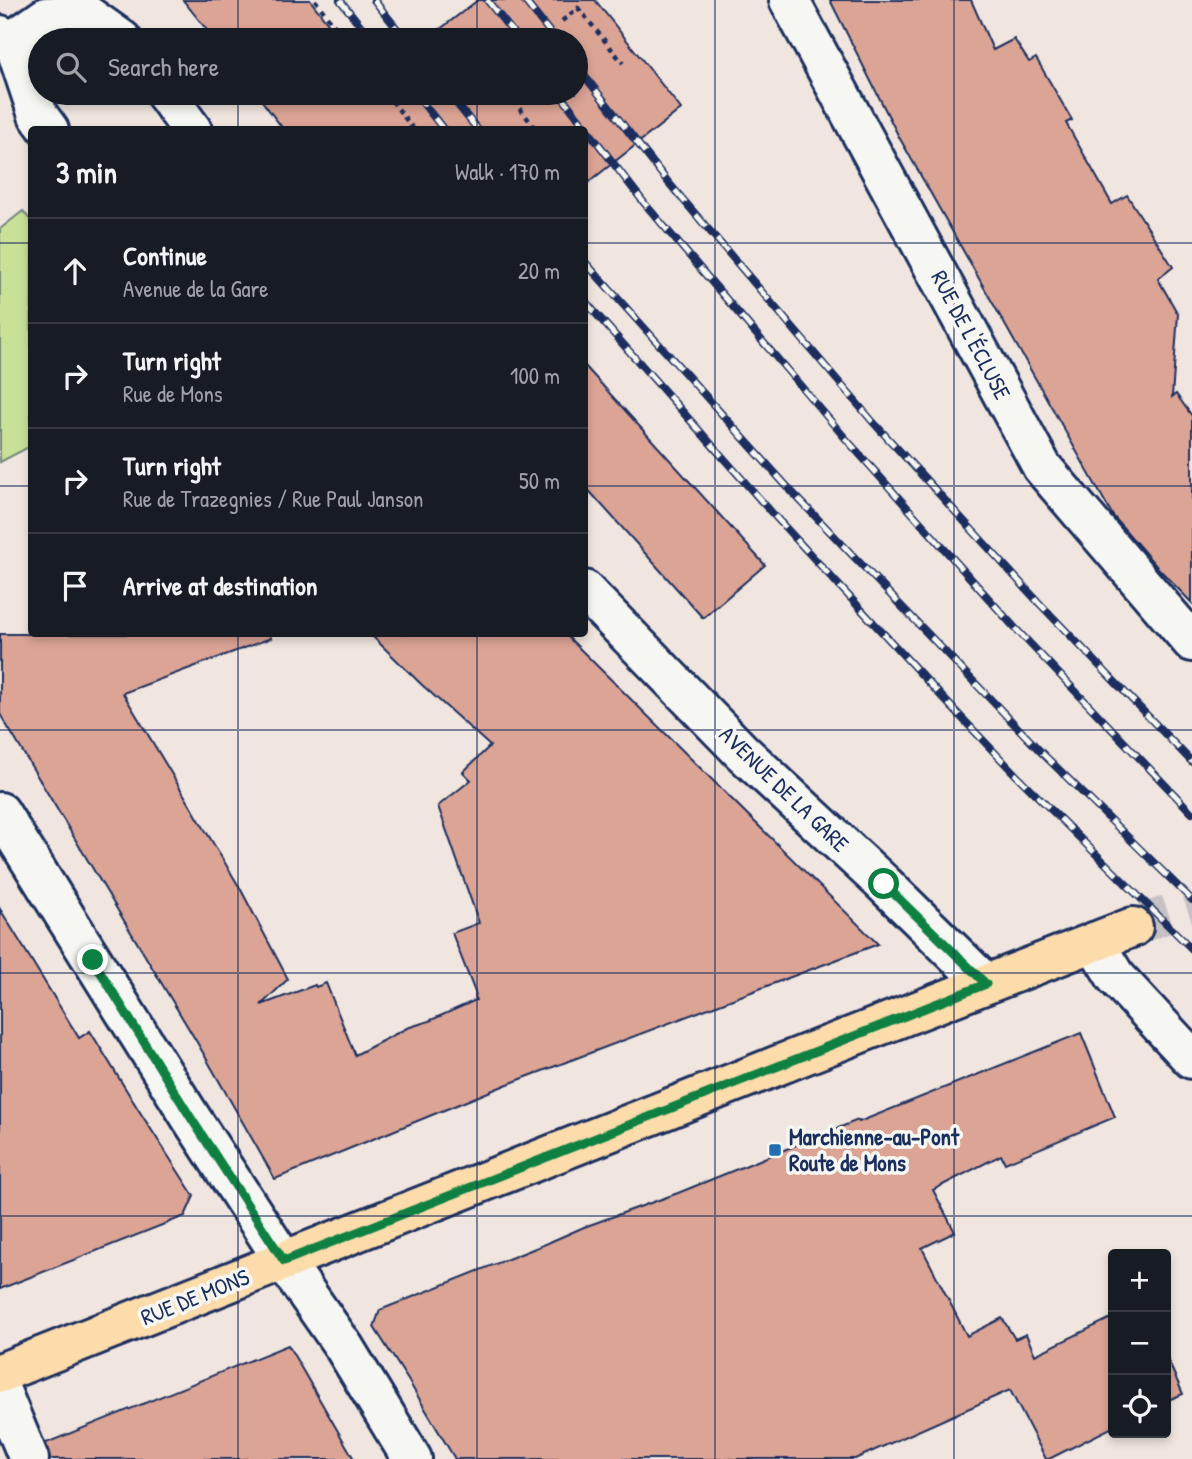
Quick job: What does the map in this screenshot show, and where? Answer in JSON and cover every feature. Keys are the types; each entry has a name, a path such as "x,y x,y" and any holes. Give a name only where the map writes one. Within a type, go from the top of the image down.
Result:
{"main road":[{"name":"RUE DE MONS","path":"0,1373 1133,927"}],"street":[{"name":"RUE DE L'ÉCLUSE","path":"789,0 1042,467 1192,642"},
{"path":"28,93 6,38 46,17 84,13 105,28"},
{"path":"33,105 46,126"},
{"path":"174,105 189,126"},
{"name":"AVENUE DE LA GARE","path":"588,594 742,752 884,884 986,984"},
{"path":"0,812 191,1118 344,1348 412,1459"},
{"path":"1094,942 1115,976 1192,1059"},
{"path":"0,1389 29,1459"}],"path":[{"path":"315,0 336,28"},
{"path":"562,21 578,8 623,63"},
{"path":"395,105 411,126"},
{"path":"517,105 534,126"}],"green space":[{"path":"23,211 28,217 28,448 0,462 0,229"}],"building":[{"path":"183,0 310,0 332,28 205,28"},
{"path":"478,0 595,0 681,109 588,183 588,126 281,126 265,105 588,105 588,28 442,28"},
{"path":"830,0 971,0 993,50 1014,39 1029,62 1036,58 1072,120 1066,123 1112,204 1127,195 1173,267 1158,279 1178,314 1172,397 1176,394 1192,416 1192,603 1113,516 899,137"},
{"path":"588,369 765,565 703,618 588,489"},
{"path":"0,634 28,634 28,637 271,637 123,693 240,888 288,979 261,1005 326,983 355,1055 407,1028 476,1000 452,933 479,923 438,806 471,780 463,772 490,746 373,637 568,637 878,944 508,1084 275,1179 198,1044 0,714"},
{"path":"0,909 79,1038 90,1031 194,1196 185,1216 0,1289"},
{"path":"1081,1033 1115,1117 1005,1163 1001,1155 933,1190 955,1232 922,1248 967,1336 1002,1318 1015,1339 1026,1334 1035,1355 1108,1319 1108,1430 1046,1459 1010,1390 855,1459 455,1459 374,1327 380,1310 584,1227 678,1193 858,1120 859,1122"},
{"path":"288,1345 354,1459 50,1459 46,1443"},
{"path":"1171,1367 1183,1394 1171,1399"}],"tunnel":[{"path":"1133,927 1192,905"}],"railway":[{"path":"340,0 362,28"},
{"path":"374,0 396,28"},
{"path":"487,0 509,28"},
{"path":"524,0 546,28"},
{"path":"588,80 668,182 873,422 1041,605 1192,762"},
{"path":"424,105 441,126"},
{"path":"458,105 475,126"},
{"path":"568,105 585,126"},
{"path":"588,130 645,204 846,439 1015,628 1192,813"},
{"path":"588,265 792,492 1042,753 1192,900"},
{"path":"588,305 772,513 943,698 1017,776 1192,949"}],"place":[{"name":"Marchienne-au-Pont Route de Mons","path":"775,1150"}],"route":[{"path":"93,960 284,1261 986,984 884,884"}]}
